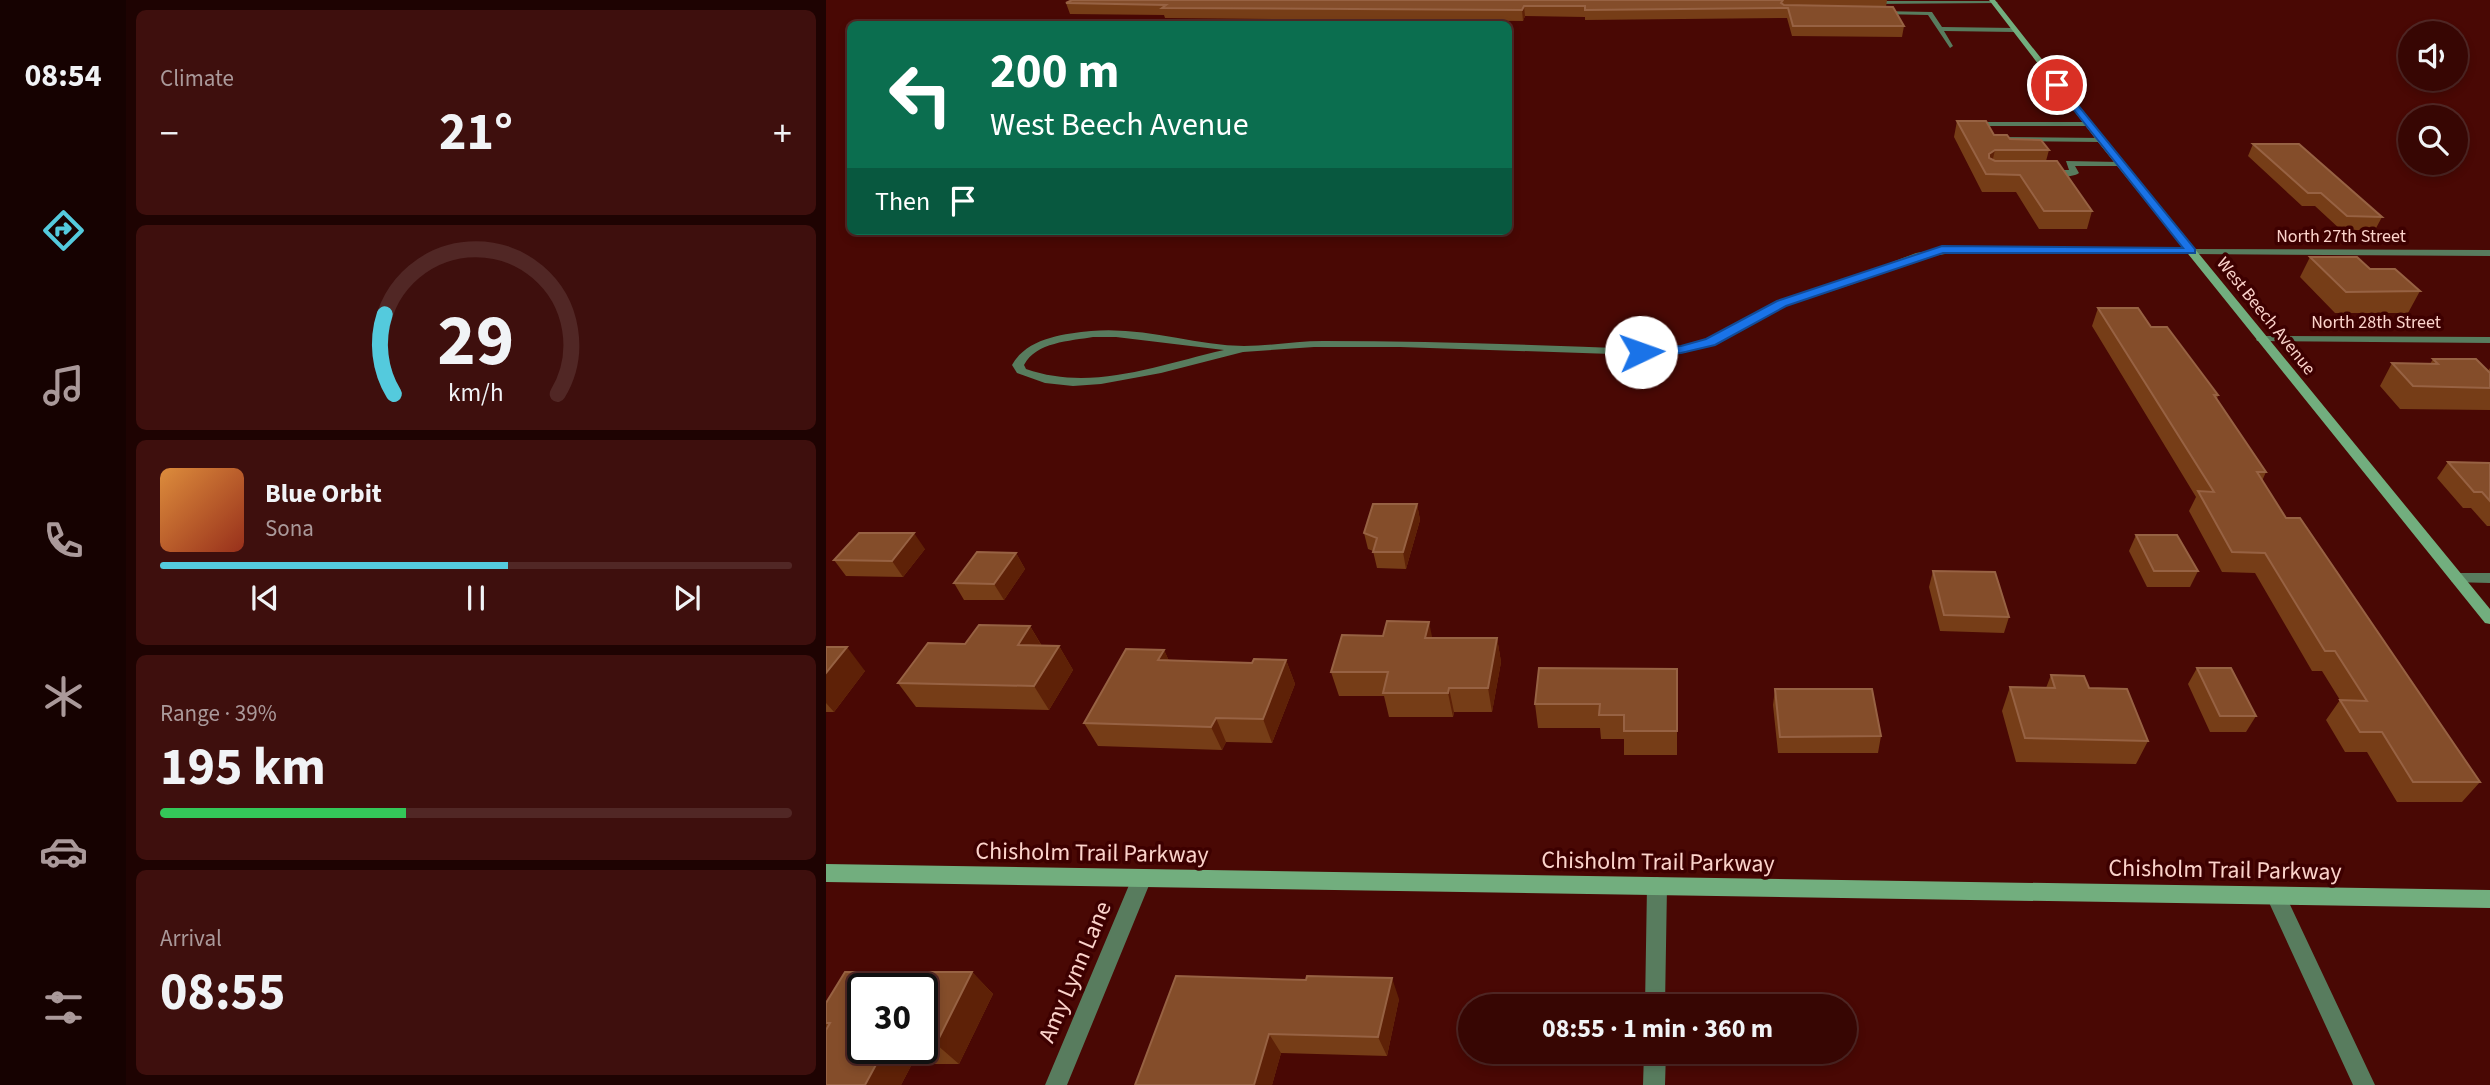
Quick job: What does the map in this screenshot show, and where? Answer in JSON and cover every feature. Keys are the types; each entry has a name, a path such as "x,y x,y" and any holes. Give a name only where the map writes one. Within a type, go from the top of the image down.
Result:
{"main road":[{"name":"West Beech Avenue","path":"1994,2 2120,164 2490,619"},
{"name":"Chisholm Trail Parkway","path":"826,873 2276,895 2489,901"}],"street":[{"path":"1862,3 1994,2"},
{"path":"1876,12 1930,13 1950,46"},
{"path":"1940,29 2015,30"},
{"path":"1961,124 2088,124"},
{"path":"1999,139 2101,140"},
{"path":"2039,173 2075,173 2069,163 2120,164"},
{"name":"North 27th Street","path":"1243,349 1314,344 1400,344 1662,352 1711,342 1782,304 1942,250 2490,253"},
{"path":"1093,334 1116,334 1243,349 1119,377 1073,382 1033,378 1021,372 1018,365 1023,356 1052,340 1093,334"},
{"name":"North 28th Street","path":"2261,339 2490,341"},
{"path":"2457,578 2490,578"},
{"name":"Amy Lynn Lane","path":"1056,1085 1142,878"},
{"path":"1655,994 1657,886"},
{"path":"2276,895 2364,1085"},
{"path":"1654,1085 1655,1064"}],"building":[{"path":"1072,0 1783,0 1781,3 1784,5 1893,7 1904,26 1793,26 1788,8 1162,8 1166,5 1066,3"},
{"path":"1957,121 1986,121 1994,135 2007,135 2010,139 2041,140 2049,150 1995,150 1989,154 1989,158 1995,161 2057,161 2092,211 2044,211 2020,175 1986,174"},
{"path":"2253,144 2299,144 2382,217 2347,216 2321,193 2308,193"},
{"path":"2310,257 2357,257 2370,269 2395,269 2420,291 2346,292"},
{"path":"2098,308 2138,308 2151,327 2167,327 2218,395 2214,395 2266,472 2257,472 2286,518 2300,518 2480,782 2413,782 2382,732 2360,732 2340,700 2367,701 2335,651 2325,651 2265,553 2232,552 2198,491 2214,492"},
{"path":"2433,359 2476,359 2490,373 2490,388 2413,386 2392,363 2438,364"},
{"path":"2448,462 2490,463 2490,501 2482,492 2474,492"},
{"path":"1373,504 1417,504 1403,552 1373,552 1377,538 1364,533"},
{"path":"859,533 914,533 892,561 834,560"},
{"path":"2136,535 2177,535 2198,571 2154,571"},
{"path":"977,552 1016,553 994,584 954,583"},
{"path":"1933,571 1995,572 2009,617 1944,615"},
{"path":"1387,621 1429,622 1425,638 1497,638 1488,688 1449,688 1448,693 1383,693 1388,672 1331,672 1342,635 1383,636"},
{"path":"979,625 1030,626 1018,645 1059,646 1034,686 898,683 928,643 965,644"},
{"path":"826,647 847,647 826,673"},
{"path":"1126,649 1164,650 1158,660 1252,663 1254,659 1286,660 1263,719 1216,718 1211,727 1084,723"},
{"path":"1539,668 1677,669 1677,731 1624,731 1624,715 1599,715 1600,704 1535,704"},
{"path":"2197,668 2231,668 2256,716 2220,716"},
{"path":"2051,675 2084,676 2089,688 2127,689 2148,741 2025,738 2010,687 2055,688"},
{"path":"1775,689 1872,689 1881,736 1780,737"},
{"path":"845,972 972,972 938,1040 938,973 847,973 847,1064 876,1064 865,1085 826,1085 826,1030 830,1023 826,1023 826,1003"},
{"path":"1176,976 1306,980 1307,976 1392,978 1378,1037 1269,1034 1254,1085 1135,1085"}],"route":[{"path":"1641,352 1681,350 1711,342 1782,304 1931,252 1957,249 2191,251 2057,85"}]}
